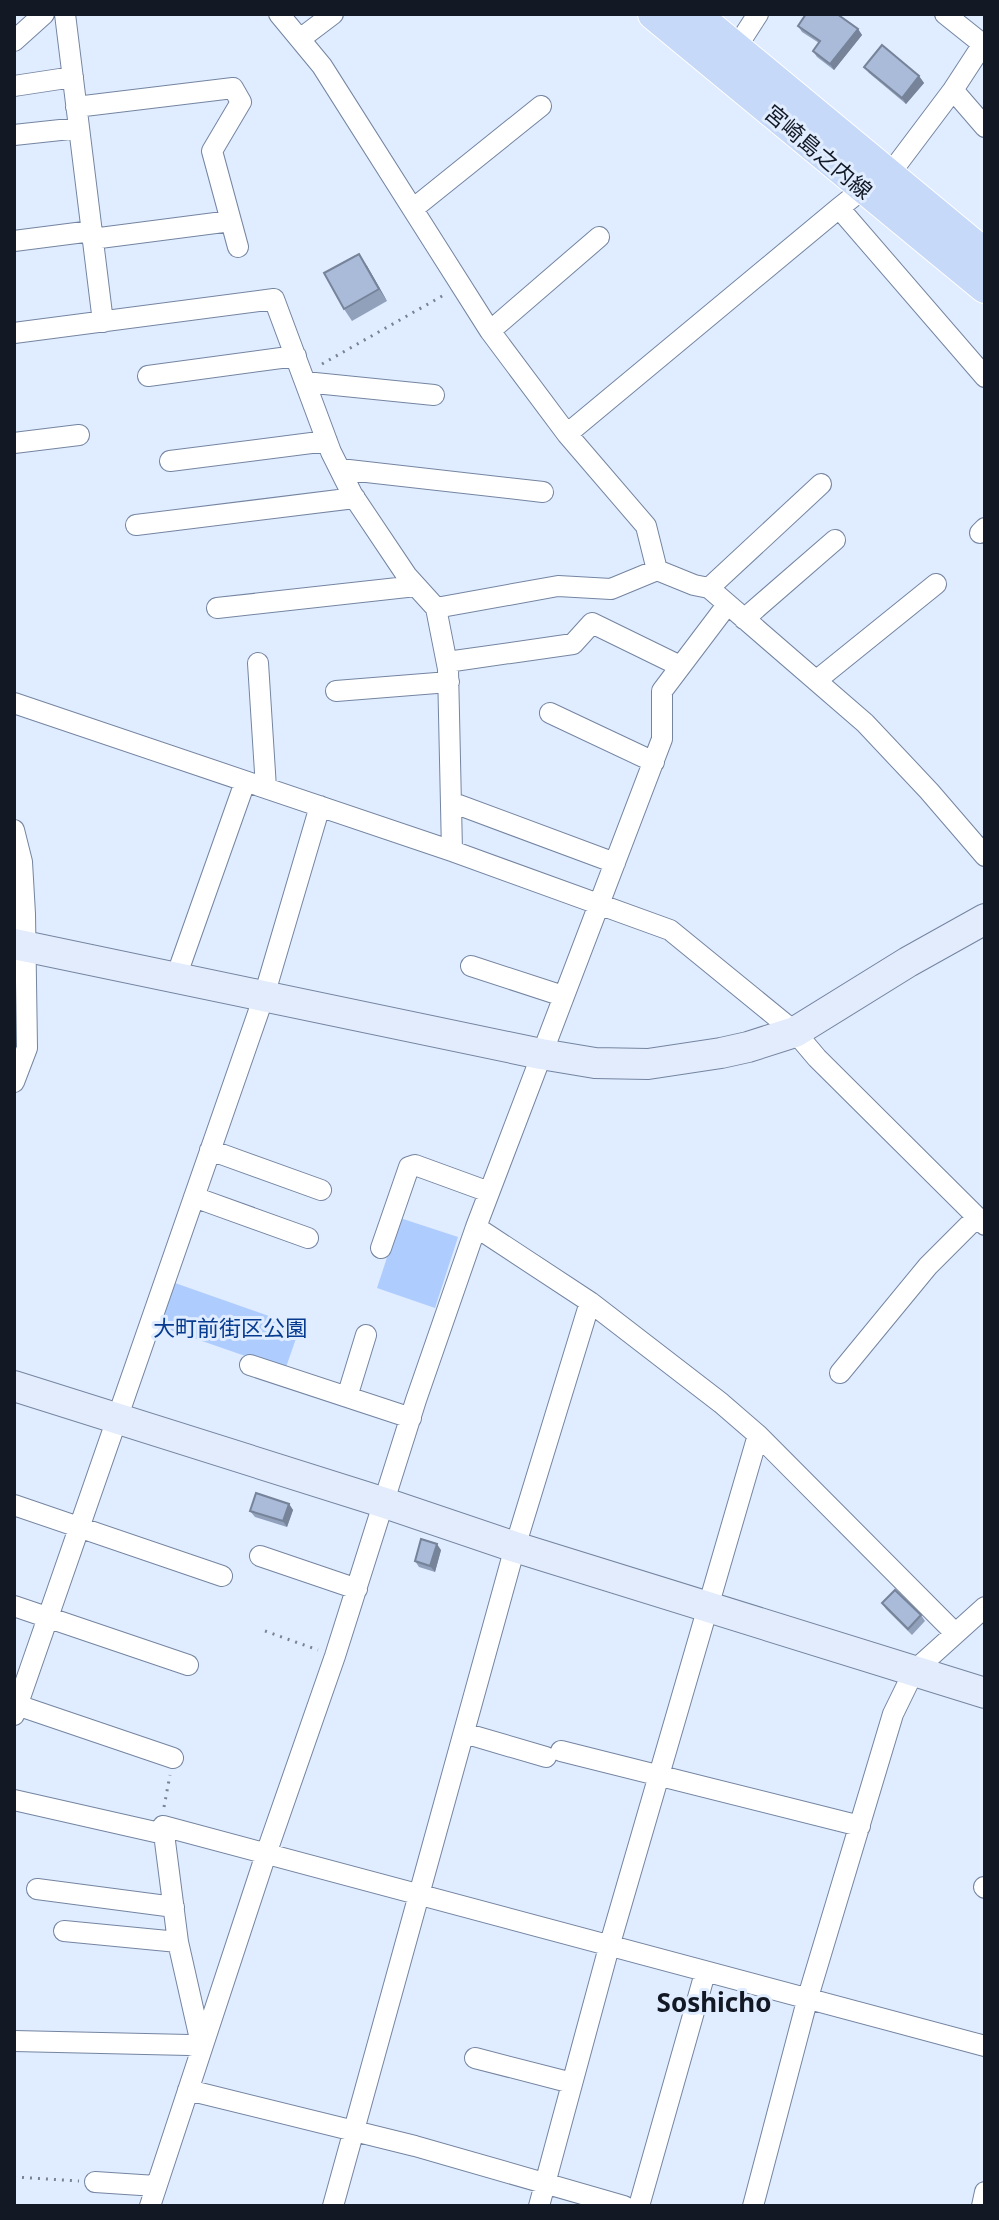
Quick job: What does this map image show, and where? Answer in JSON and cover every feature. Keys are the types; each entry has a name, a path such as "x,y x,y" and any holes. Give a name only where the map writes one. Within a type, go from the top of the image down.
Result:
{"main road":[{"name":"宮崎島之内線","path":"654,14 876,182 985,255"},
{"name":"宮崎島之内線","path":"694,14 736,48 985,287"}],"street":[{"path":"14,41 44,14"},
{"path":"69,14 76,107 103,322"},
{"path":"279,14 322,66 490,331 567,434 646,526 657,570"},
{"path":"300,39 333,14"},
{"path":"736,48 758,14"},
{"path":"567,434 839,208 876,182 953,90 984,45 945,14"},
{"path":"14,86 73,77"},
{"path":"76,107 233,88 241,102 212,151 238,247"},
{"path":"953,90 985,127"},
{"path":"414,208 541,106"},
{"path":"14,135 79,128"},
{"path":"839,208 985,377"},
{"path":"14,241 231,221"},
{"path":"490,331 599,237"},
{"path":"14,333 274,299 327,441 355,498 416,586 436,608 448,672 452,851"},
{"path":"148,376 301,371 434,395"},
{"path":"14,443 79,435"},
{"path":"170,461 327,441"},
{"path":"340,469 543,492"},
{"path":"709,588 821,484"},
{"path":"136,525 355,498"},
{"path":"744,619 835,540"},
{"path":"436,608 558,586 611,589 657,570 709,588 865,723 985,856"},
{"path":"817,680 936,584"},
{"path":"217,608 416,586"},
{"path":"150,2206 476,1227 662,739 662,691 727,605"},
{"path":"336,691 448,672 573,644 592,623 680,666"},
{"path":"258,663 266,788"},
{"path":"14,703 452,851 670,930 795,1032 817,1058 981,1221 928,1266 840,1373"},
{"path":"550,713 654,762"},
{"path":"176,977 245,782"},
{"path":"451,802 615,863"},
{"path":"173,1758 15,1708 264,996 320,806"},
{"path":"14,830 22,862 20,945 27,1048 14,1082"},
{"path":"20,945 541,1054 595,1063 648,1064 721,1053 795,1032 908,962 985,919"},
{"path":"471,966 563,996"},
{"path":"210,1150 321,1190"},
{"path":"381,1248 409,1167 415,1165 489,1192"},
{"path":"194,1197 308,1238"},
{"path":"476,1227 590,1302 721,1403 758,1435 955,1633"},
{"path":"333,2206 515,1547 590,1302"},
{"path":"347,1397 366,1335"},
{"path":"250,1365 411,1418"},
{"path":"14,1386 515,1547 985,1693"},
{"path":"539,2206 609,1947 758,1435"},
{"path":"14,1505 222,1576"},
{"path":"260,1556 357,1589"},
{"path":"14,1606 188,1665"},
{"path":"753,2206 808,1997 893,1714 914,1671 985,1607"},
{"path":"464,1733 660,1776 860,1826"},
{"path":"14,1800 164,1830 420,1893 705,1973 808,1997 985,2046"},
{"path":"164,1830 178,1942 202,2048"},
{"path":"37,1889 174,1907"},
{"path":"64,1931 178,1942"},
{"path":"639,2206 705,1973"},
{"path":"14,2041 189,2045 202,2048"},
{"path":"475,2058 572,2083"},
{"path":"188,2090 355,2131 624,2206"},
{"path":"95,2182 156,2186"},
{"path":"982,2206 985,2192"}],"path":[{"path":"301,371 462,286"},
{"path":"265,1631 335,1656"},
{"path":"164,1830 173,1758"},
{"path":"14,2177 95,2182"}],"green space":[{"path":"400,1218 458,1237 435,1308 377,1288"},
{"name":"大町前街区公園","path":"175,1283 300,1327 285,1370 159,1326"}],"building":[{"path":"806,14 837,14 858,29 830,64 813,51 820,41 798,26"},
{"path":"882,45 919,76 902,98 864,67"},
{"path":"359,254 379,289 344,309 324,273"},
{"path":"256,1493 289,1504 283,1521 250,1511"},
{"path":"421,1539 437,1544 430,1566 415,1561"},
{"path":"895,1590 921,1615 908,1629 882,1603"}],"district":[{"name":"Soshicho","path":"714,2002"}]}
